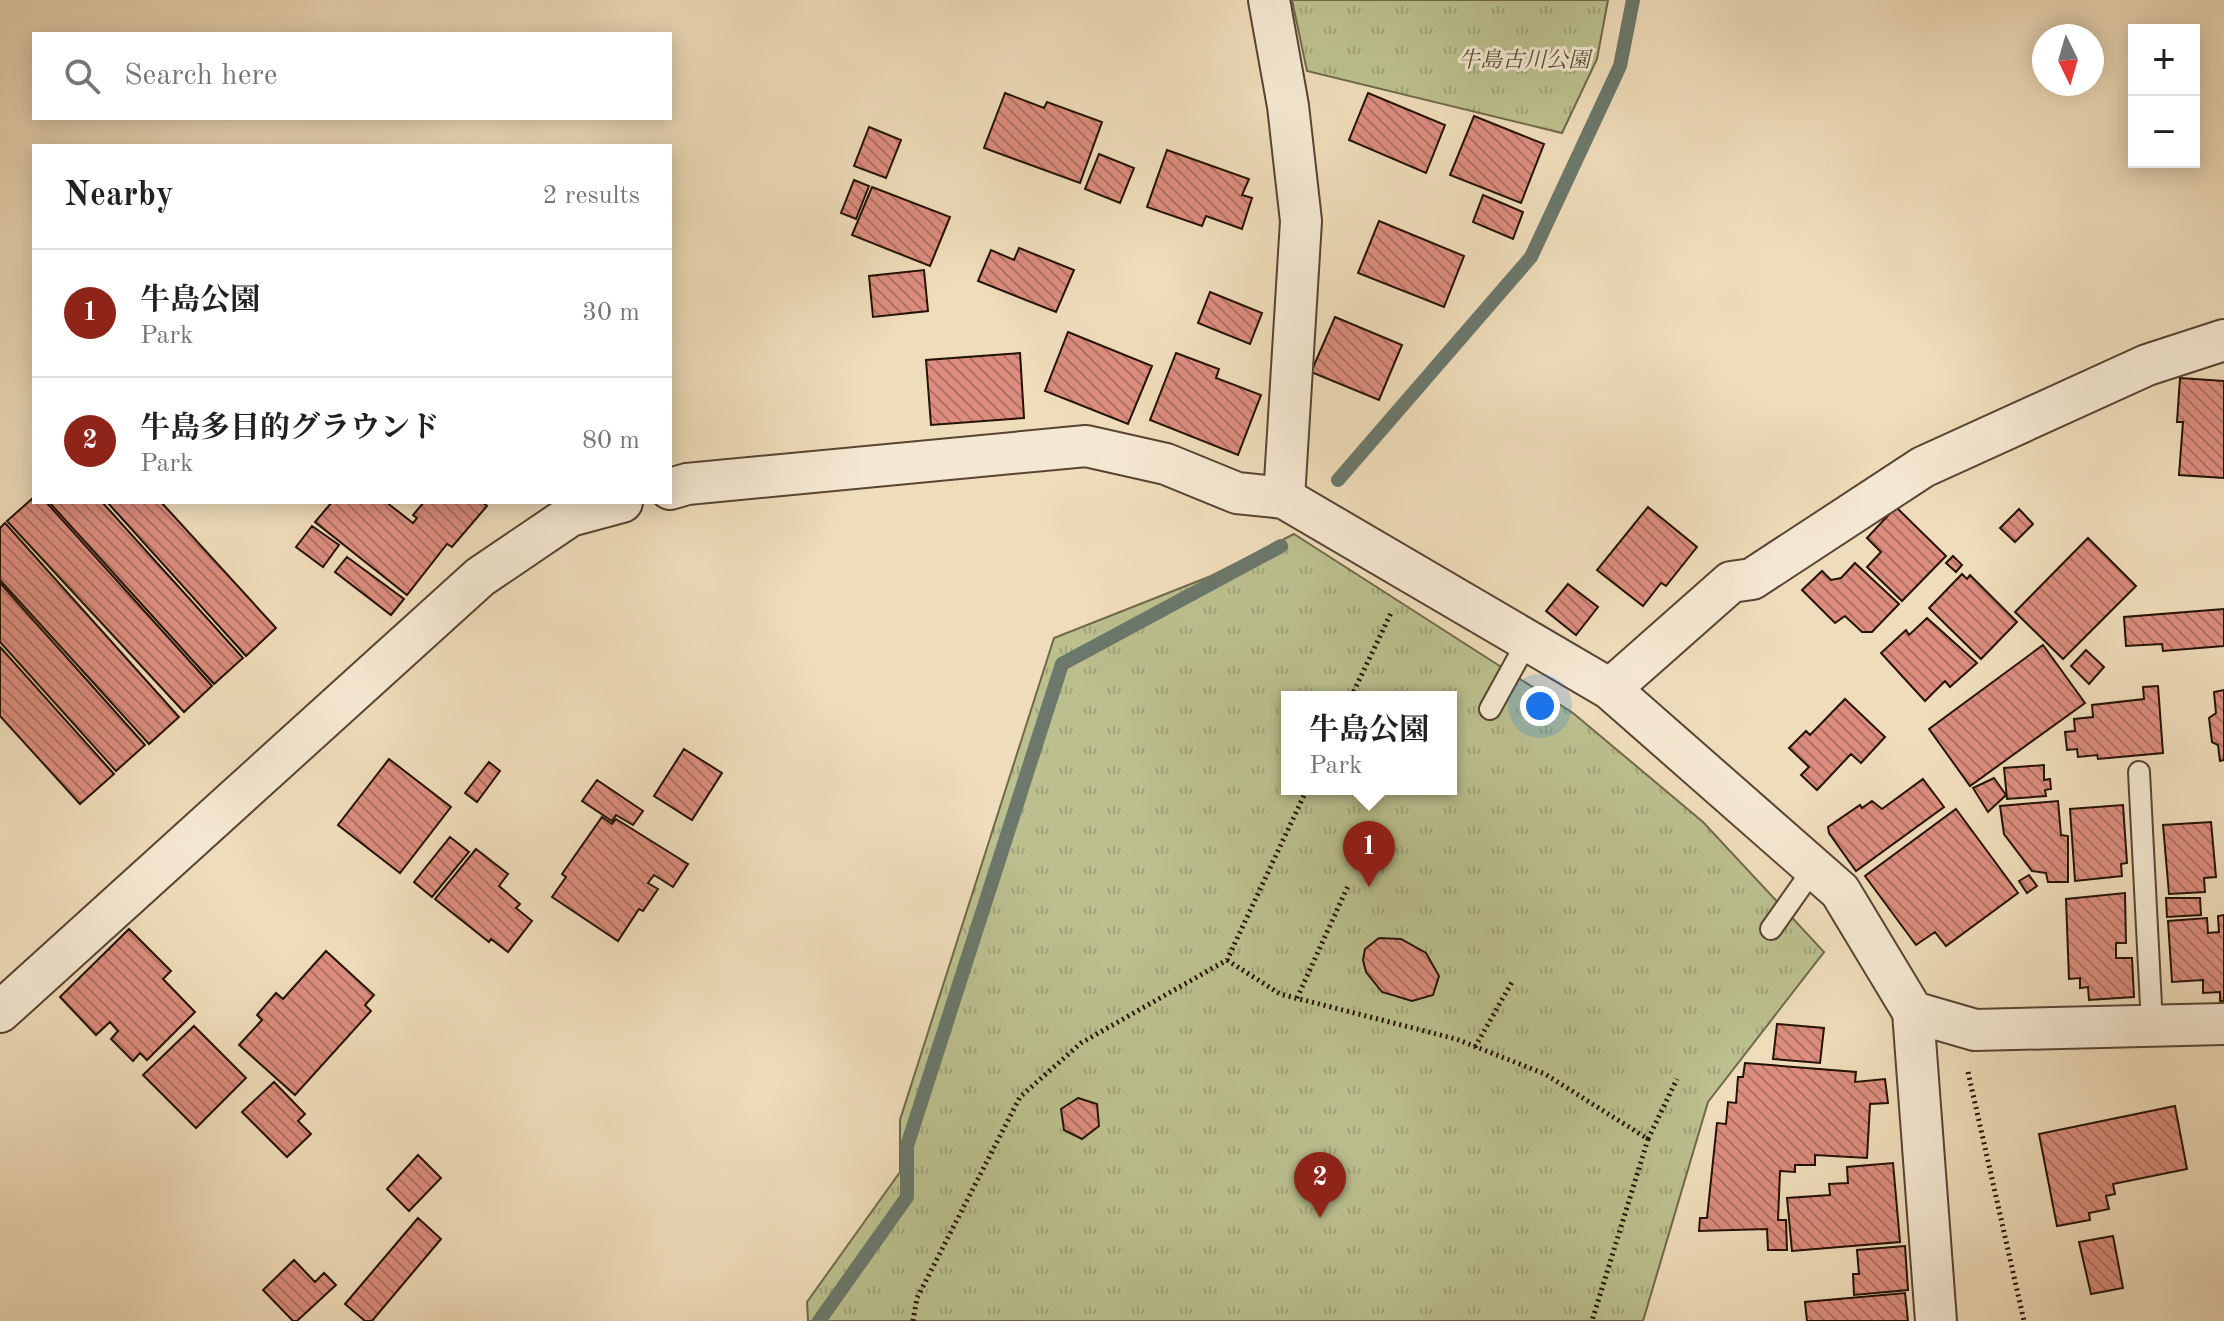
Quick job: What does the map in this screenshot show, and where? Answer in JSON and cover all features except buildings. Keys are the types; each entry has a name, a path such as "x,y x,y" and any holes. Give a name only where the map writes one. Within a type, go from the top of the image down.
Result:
{"street":[{"path":"1269,0 1288,106 1301,221 1284,498"},
{"path":"1610,689 1731,582 1752,579 1923,467 2147,365 2224,340"},
{"path":"672,489 1086,446 1166,464 1237,493 1284,498 1610,689 1840,891 1913,1012 1936,1321"},
{"path":"0,1012 480,577 570,516 615,504"},
{"path":"1913,1012 1975,1030 2224,1024"}],"lane":[{"path":"1490,709 1528,640"},
{"path":"2139,772 2152,1025"},
{"path":"1771,929 1814,868"}],"path":[{"path":"1354,691 1410,572"},
{"path":"913,1321 917,1298 1020,1097 1081,1043 1227,960 1304,795"},
{"path":"1297,998 1348,886"},
{"path":"1227,960 1280,994 1475,1047 1545,1074 1648,1139"},
{"path":"1475,1047 1512,982"},
{"path":"1957,1025 2024,1321"},
{"path":"1592,1321 1648,1139 1677,1079"}],"green space":[{"name":"牛島古川公園","path":"1292,0 1608,0 1597,59 1562,133 1307,71"},
{"path":"1294,534 1573,713 1703,822 1824,952 1708,1102 1643,1321 808,1321 807,1302 900,1172 900,1120 1054,638 1211,576"}],"waterway":[{"path":"1338,480 1531,257 1620,66 1633,0"},
{"path":"819,1321 907,1197 907,1146 1062,664 1281,546"}],"place":[{"name":"牛島公園","path":"1369,887"},
{"name":"牛島多目的グラウンド","path":"1320,1218"}]}
